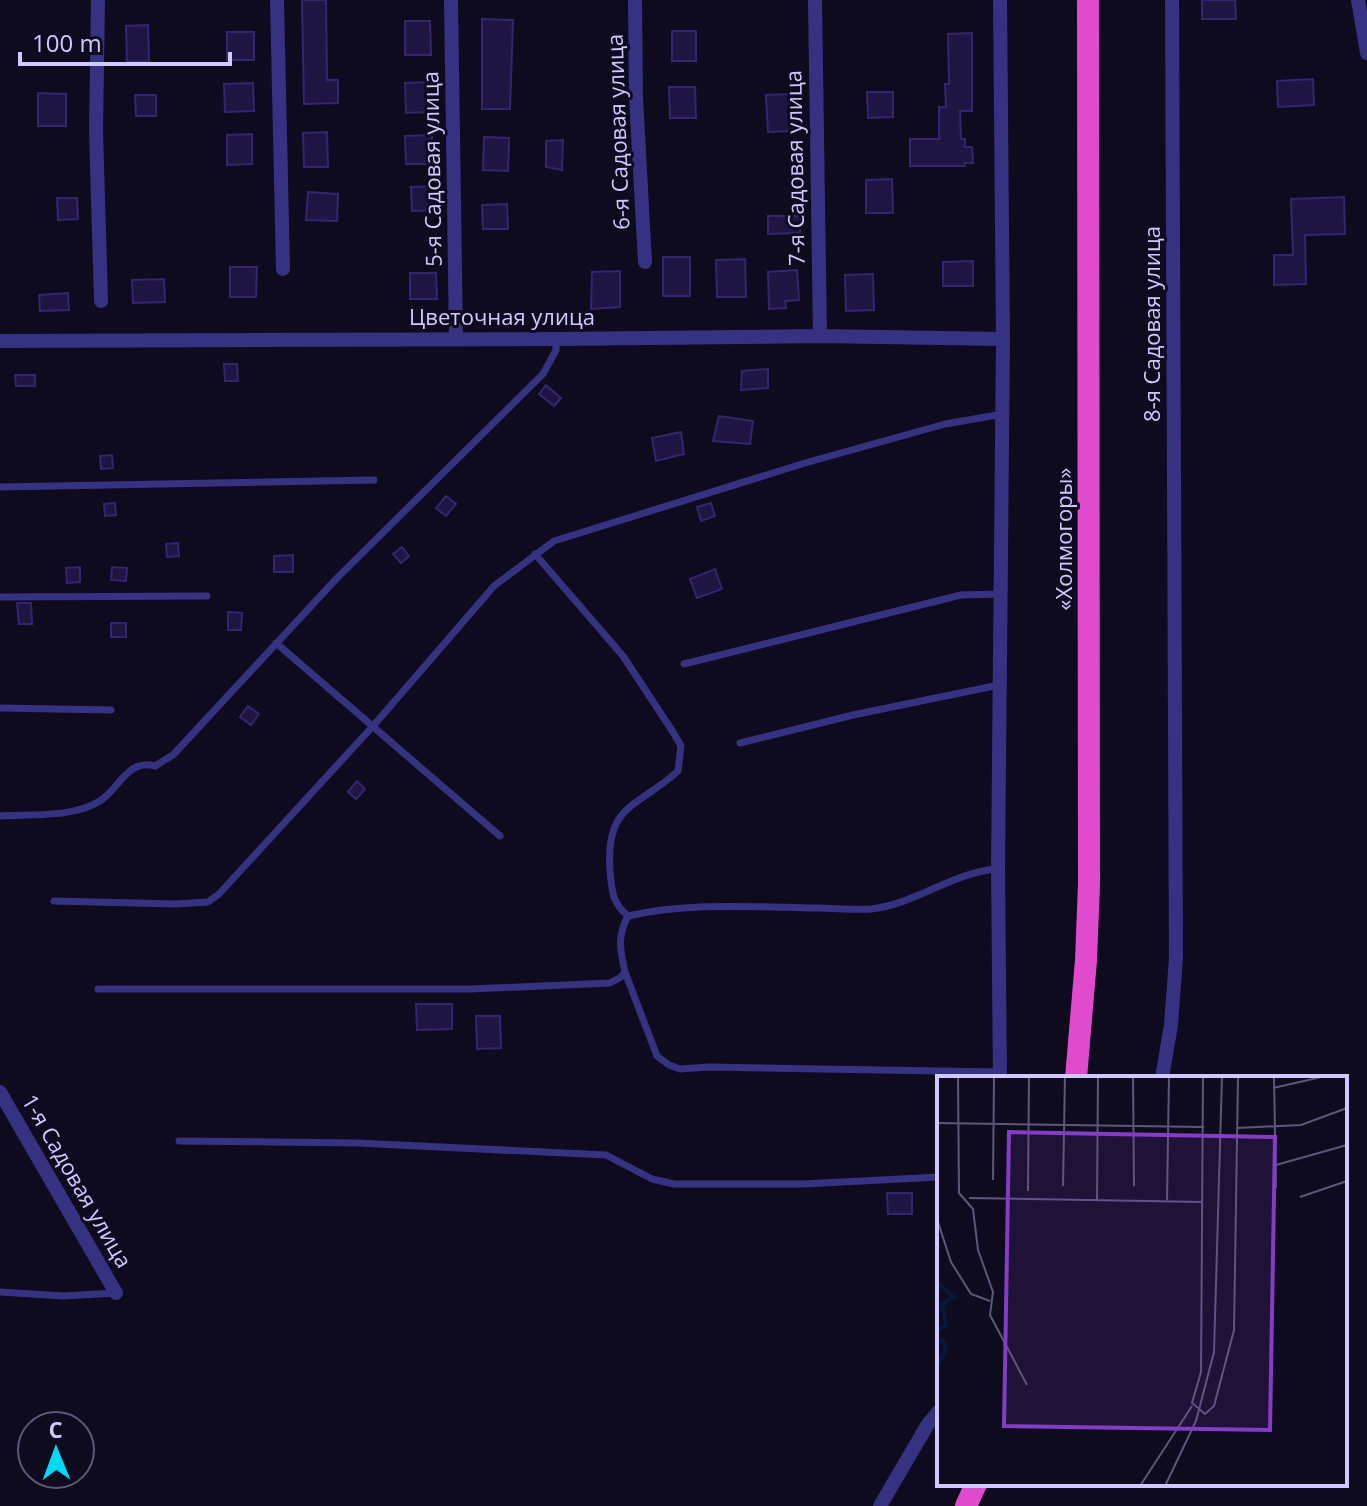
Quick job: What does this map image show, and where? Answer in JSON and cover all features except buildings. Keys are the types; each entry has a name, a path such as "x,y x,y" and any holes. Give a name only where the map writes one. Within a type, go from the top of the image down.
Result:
{"highway":[{"name":"«Холмогоры»","path":"1076,1076 1090,870 1088,0"},
{"path":"967,1506 976,1486"}],"street":[{"path":"98,0 96,130 101,301"},
{"path":"277,0 283,269"},
{"name":"5-я Садовая улица","path":"451,0 456,338"},
{"name":"6-я Садовая улица","path":"635,0 636,97 645,262"},
{"name":"7-я Садовая улица","path":"815,0 820,336"},
{"path":"1000,0 1003,339 998,869 1000,1075"},
{"name":"8-я Садовая улица","path":"1162,1076 1171,1025 1176,958 1172,0"},
{"path":"1358,0 1367,53"},
{"name":"Цветочная улица","path":"0,341 820,336 1003,339"},
{"name":"1-я Садовая улица","path":"0,1092 116,1293"},
{"path":"880,1506 937,1413"}],"lane":[{"path":"0,816 74,811 104,799 137,765 146,763 155,766 163,762 337,578 543,374 556,350 556,339"},
{"path":"54,901 208,902 219,894 374,725 494,586 554,541 805,463 945,424 1003,414"},
{"path":"0,487 374,480"},
{"path":"535,554 623,656 681,746 678,771 638,799 617,819 611,831 609,862 612,896 617,907 628,916"},
{"path":"684,664 961,595 1001,594"},
{"path":"0,597 207,596"},
{"path":"276,643 500,836"},
{"path":"740,743 853,715 1001,685"},
{"path":"0,708 111,710"},
{"path":"998,869 968,874 905,903 870,909 654,909 628,916 620,929 619,947 625,972 657,1056 680,1069 709,1067 1000,1075"},
{"path":"98,989 471,989 610,983 625,972"},
{"path":"179,1141 357,1143 606,1155 652,1179 674,1184 803,1184 937,1177"},
{"path":"0,1292 63,1296 116,1293"}]}
